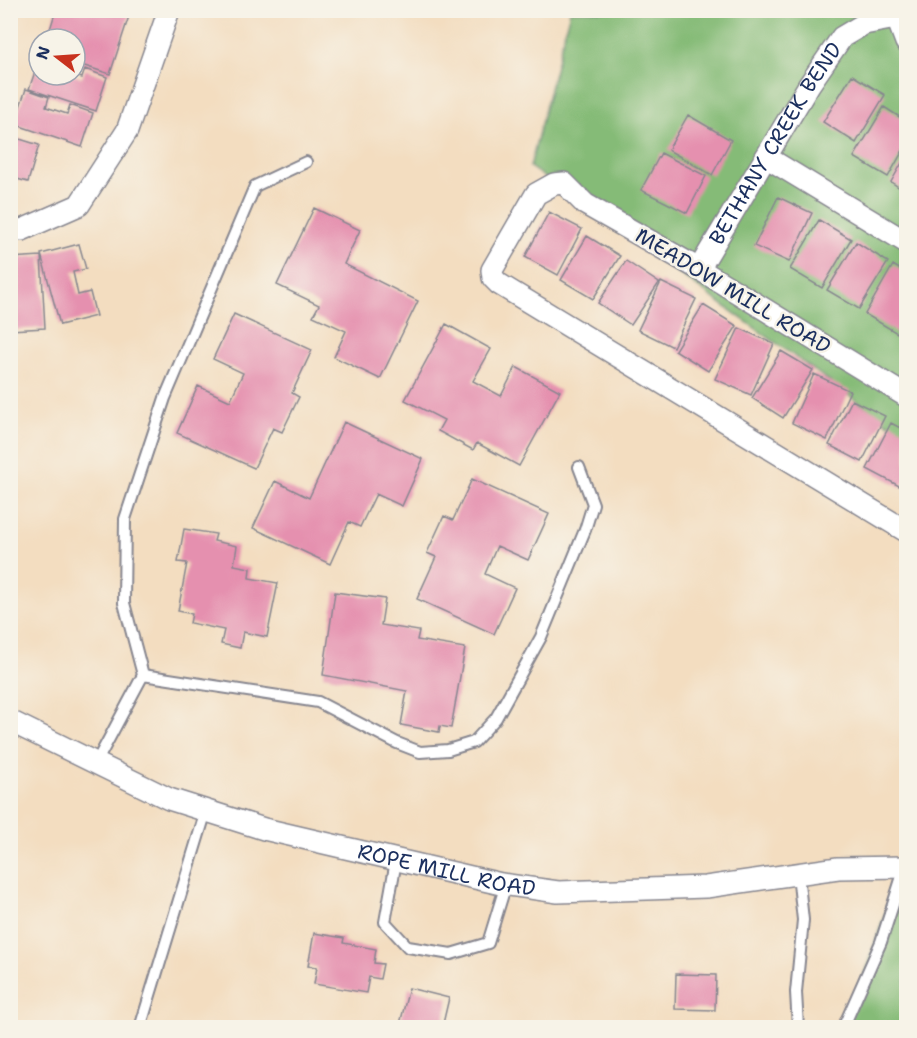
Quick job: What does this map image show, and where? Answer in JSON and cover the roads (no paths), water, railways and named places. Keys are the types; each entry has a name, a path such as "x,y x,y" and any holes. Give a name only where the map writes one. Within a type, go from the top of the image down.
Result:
{"street":[{"path":"10,229 22,230 79,205 127,131 170,10"},
{"path":"895,14 906,42"},
{"name":"BETHANY CREEK BEND","path":"699,269 809,85 842,37 864,24 895,14"},
{"path":"766,157 906,242"},
{"name":"MEADOW MILL ROAD","path":"906,396 699,269 585,204 564,183 543,188 536,194 492,270 493,278 602,348 906,529"},
{"name":"ROPE MILL ROAD","path":"10,721 169,799 264,830 506,884 558,892 695,888 838,868 906,867"}],"lane":[{"path":"96,763 143,675 124,603 125,519 165,398 255,186 306,162"},
{"path":"143,675 318,702 420,752 448,750 474,742 496,718 541,637 585,530 593,504 579,467"},
{"path":"140,1028 206,811"},
{"path":"396,861 385,922 408,946 451,954 488,943 506,884"},
{"path":"843,1028 881,942 906,867"},
{"path":"798,874 803,920 796,992 798,1028"}]}
